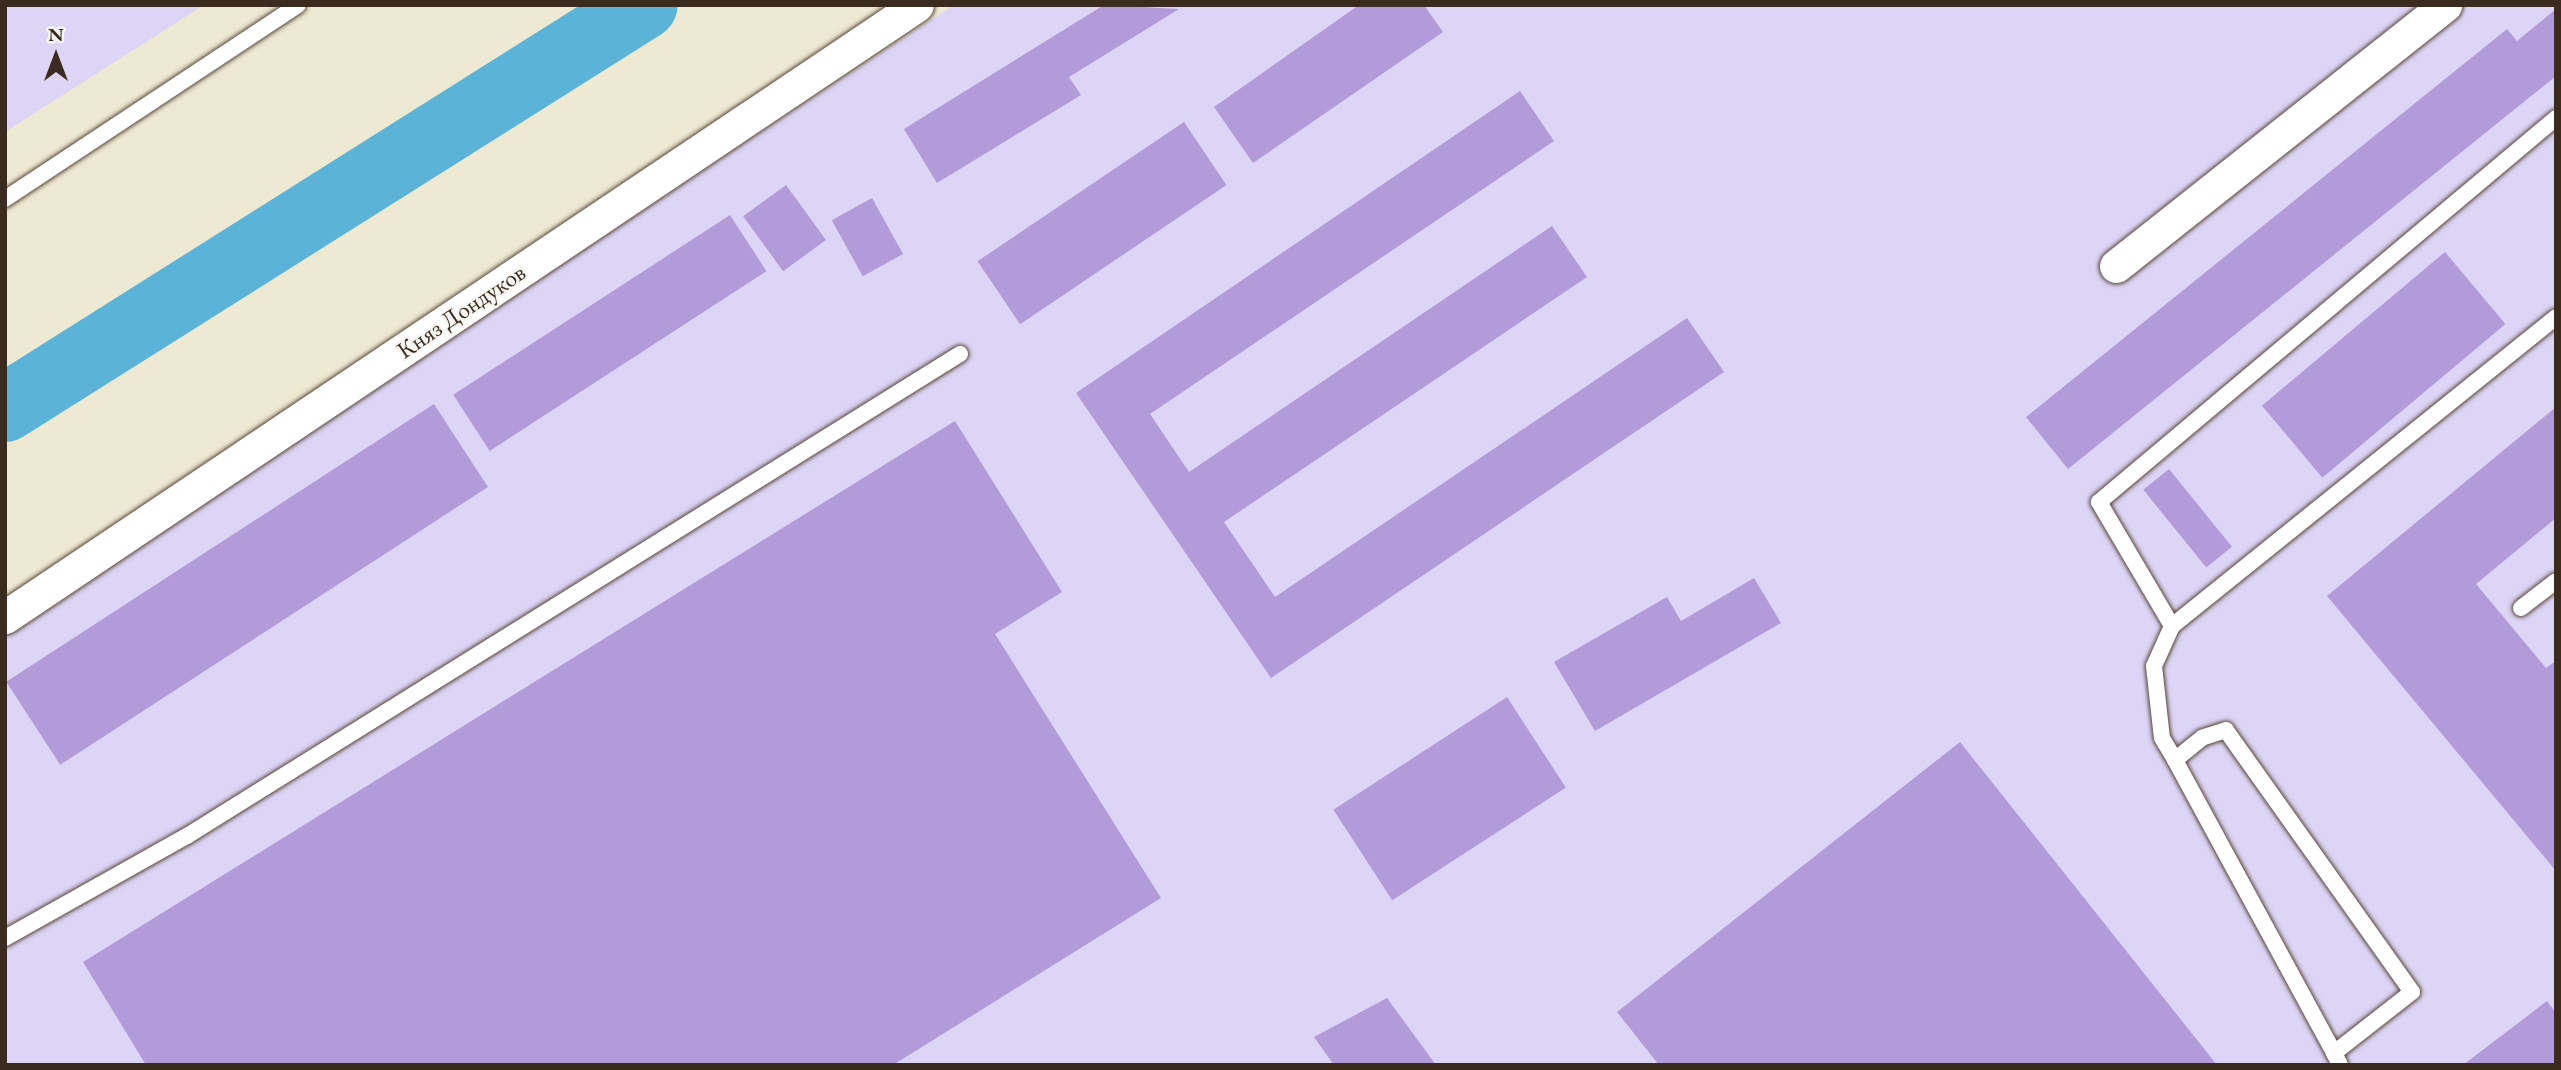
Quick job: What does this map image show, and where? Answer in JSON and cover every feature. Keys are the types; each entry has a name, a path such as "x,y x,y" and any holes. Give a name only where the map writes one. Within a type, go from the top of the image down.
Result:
{"street":[{"name":"Княз Дондуков","path":"5,617 917,5"},
{"path":"2116,266 2445,5"}],"lane":[{"path":"5,199 298,5"},
{"path":"2172,626 2099,502 2556,118"},
{"path":"2175,760 2202,738 2226,730 2412,992 2337,1059 2162,738 2154,666 2172,626 2556,317"},
{"path":"5,938 187,836 960,354"},
{"path":"2521,608 2556,581"}],"shaded area":[{"path":"5,5 204,5 5,132"},
{"path":"954,5 2556,5 2556,1065 5,1065 5,628"}],"building":[{"path":"1104,5 1179,9 1069,77 1081,95 937,183 904,129"},
{"path":"1359,5 1424,5 1443,32 1253,163 1214,107"},
{"path":"2556,9 2556,76 2068,469 2026,417 2507,29 2517,41"},
{"path":"1520,91 1554,141 1150,414 1189,472 1552,226 1587,277 1224,522 1275,597 1687,318 1724,372 1271,678 1076,393"},
{"path":"1184,122 1226,185 1020,324 978,261"},
{"path":"786,185 826,240 783,271 743,216"},
{"path":"872,198 903,254 863,276 832,220"},
{"path":"730,215 766,271 490,451 453,395"},
{"path":"2445,252 2505,324 2322,478 2262,406"},
{"path":"434,404 488,487 60,765 6,682"},
{"path":"2556,407 2556,518 2476,584 2546,668 2556,661 2556,871 2327,596"},
{"path":"955,421 1062,592 995,634 1161,898 893,1065 146,1065 83,962"},
{"path":"2169,469 2232,547 2206,567 2143,490"},
{"path":"1754,578 1781,623 1595,731 1554,662 1667,597 1681,621"},
{"path":"1507,697 1566,788 1392,900 1333,810"},
{"path":"1960,742 2217,1065 1659,1065 1617,1012"},
{"path":"1387,998 1436,1065 1334,1065 1314,1037"},
{"path":"2547,1001 2556,1013 2556,1065 2463,1065"}],"waterway":[{"path":"5,408 644,5"}]}
